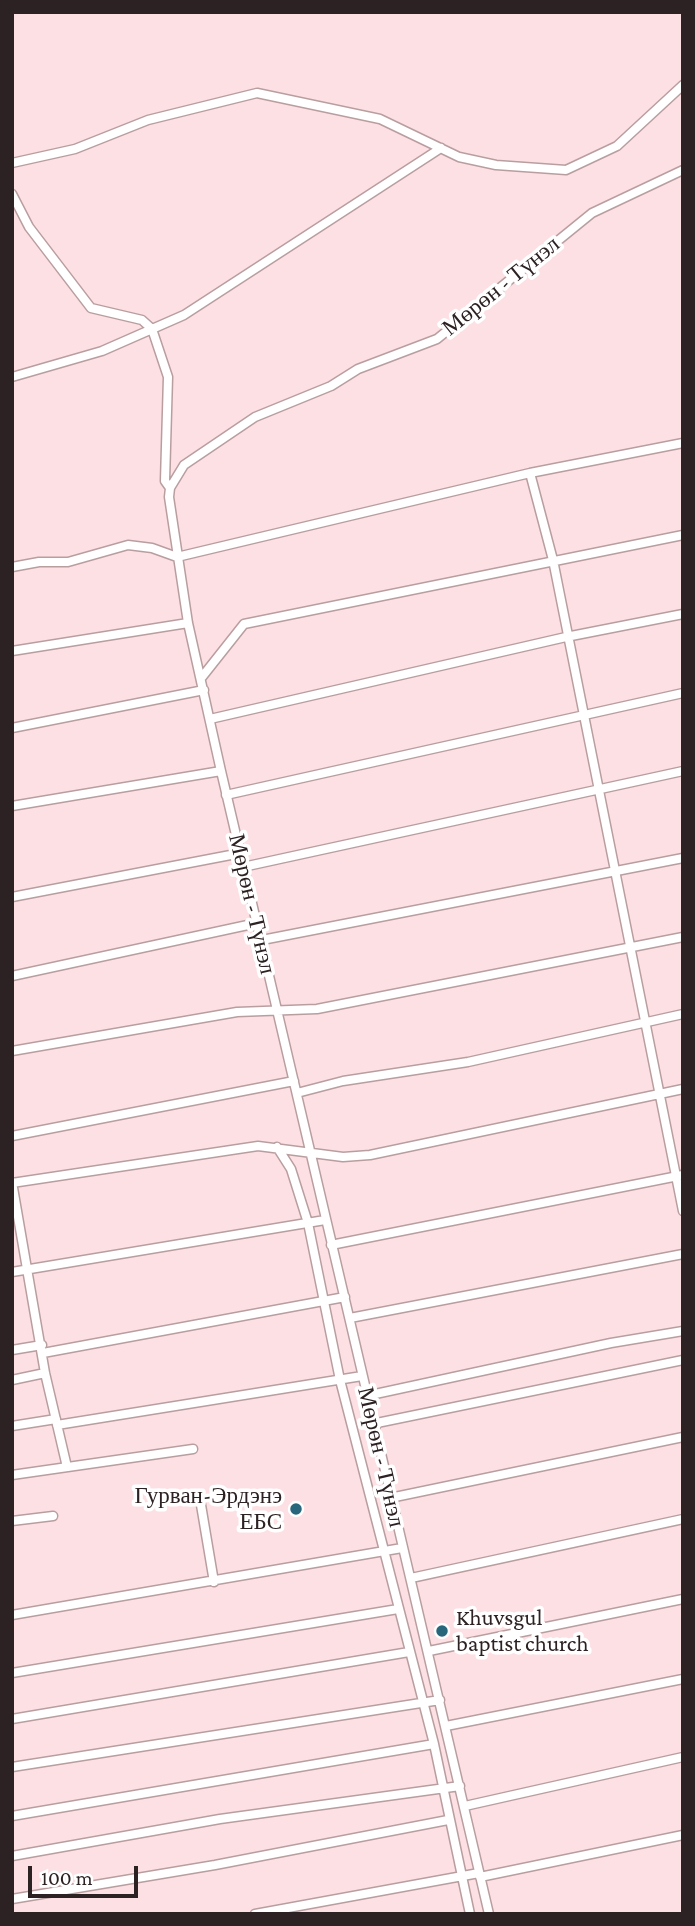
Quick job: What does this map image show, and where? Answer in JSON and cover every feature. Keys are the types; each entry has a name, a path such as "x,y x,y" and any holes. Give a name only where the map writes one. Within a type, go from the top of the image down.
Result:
{"street":[{"path":"12,163 75,149 148,120 257,93 380,119 459,157 496,165 566,170 617,146 683,85"},
{"path":"12,377 102,351 184,315 441,148"},
{"name":"Мөрөн - Түнэл","path":"489,1914 226,795 188,623 177,557 170,488 184,465 255,417 331,386 358,369 437,339 592,212 683,170"},
{"path":"12,194 29,227 91,308 142,320 152,330 168,377 165,481 170,488"},
{"path":"12,567 39,562 68,562 128,545 152,548 177,557 530,473 683,443"},
{"path":"530,473 553,560 566,637 658,1093 679,1176 683,1211"},
{"path":"202,677 243,624 683,535"},
{"path":"210,719 566,637 683,614"},
{"path":"12,651 188,623"},
{"path":"12,728 204,690"},
{"path":"226,795 582,713 683,693"},
{"path":"12,806 221,771"},
{"path":"243,867 683,771"},
{"path":"12,897 241,853"},
{"path":"261,940 683,858"},
{"path":"12,976 257,923"},
{"path":"12,1051 237,1013 317,1009 683,937"},
{"path":"297,1093 343,1082 468,1062 683,1014"},
{"path":"12,1136 294,1081"},
{"path":"67,1467 45,1373 43,1349 12,1183 258,1146 343,1157 370,1154 683,1089"},
{"path":"277,1147 291,1169 309,1223 340,1380 434,1744 470,1914"},
{"path":"331,1245 679,1176"},
{"path":"12,1272 324,1220"},
{"path":"350,1318 683,1254"},
{"path":"12,1350 43,1349 345,1297"},
{"path":"366,1396 611,1343 683,1331"},
{"path":"372,1424 683,1360"},
{"path":"12,1380 45,1373"},
{"path":"12,1426 57,1422 362,1376"},
{"path":"390,1498 683,1437"},
{"path":"12,1475 193,1449"},
{"path":"200,1499 214,1581"},
{"path":"12,1521 53,1516"},
{"path":"411,1578 683,1519"},
{"path":"12,1615 402,1548"},
{"path":"429,1651 683,1599"},
{"path":"12,1673 398,1609"},
{"path":"12,1719 409,1652"},
{"path":"446,1726 683,1678"},
{"path":"12,1767 440,1700"},
{"path":"12,1816 434,1744"},
{"path":"465,1806 683,1757"},
{"path":"12,1856 220,1819 460,1786"},
{"path":"12,1899 215,1865 448,1820"},
{"path":"255,1914 480,1875 683,1835"}],"place":[{"name":"Гурван-Эрдэнэ ЕБС","path":"296,1509"},
{"name":"Khuvsgul baptist church","path":"442,1631"}]}
